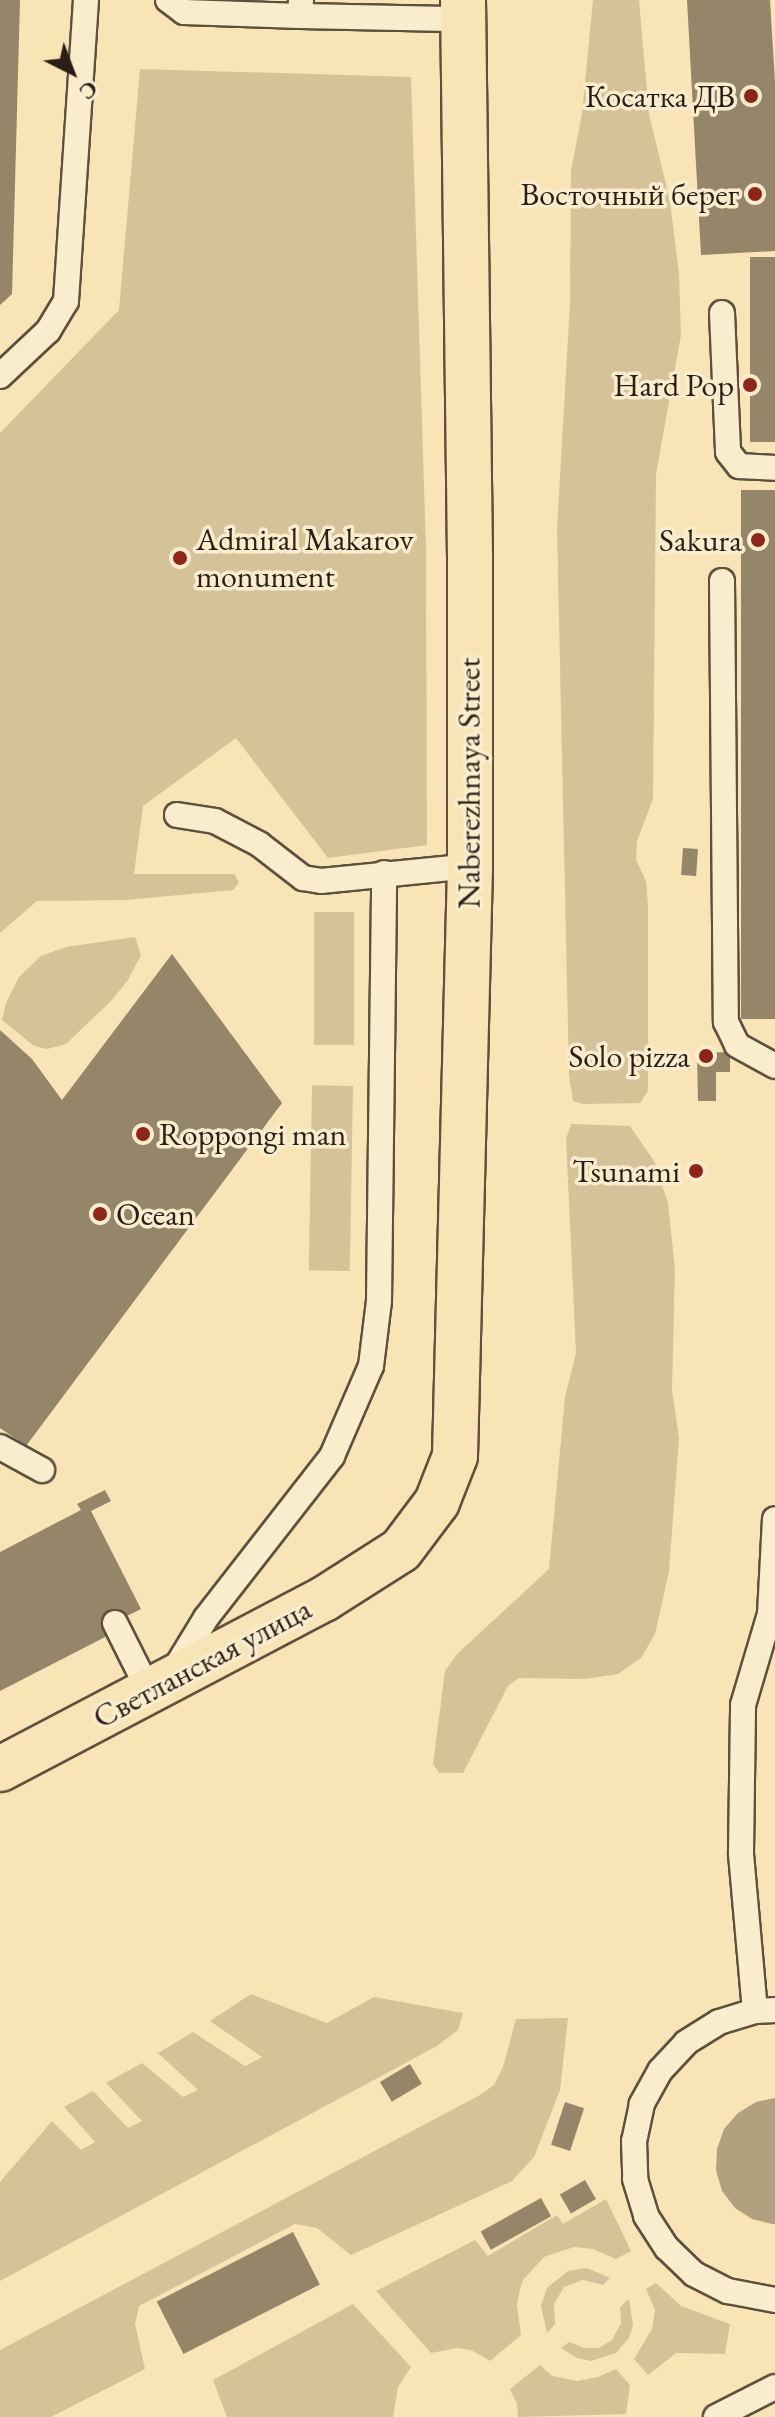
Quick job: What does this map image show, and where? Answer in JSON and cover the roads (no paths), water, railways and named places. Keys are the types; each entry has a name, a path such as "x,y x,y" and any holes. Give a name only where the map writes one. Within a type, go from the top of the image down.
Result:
{"main road":[{"name":"Naberezhnaya Street","path":"401,1550 437,1502 455,1456 470,866 470,557 463,9"},
{"name":"Светланская улица","path":"0,1769 324,1599 401,1550"}],"lane":[{"path":"0,376 48,331 66,301 86,0"},
{"path":"168,0 184,12 300,8 463,9"},
{"path":"722,313 728,452 739,466 775,468"},
{"path":"722,581 726,1022 737,1045 775,1066"},
{"path":"177,815 215,821 259,844 303,878 321,881 470,866"},
{"path":"115,1623 159,1686 206,1618 332,1456 371,1366 379,1301 384,873"},
{"path":"0,1447 42,1470"},
{"path":"775,1519 770,1614 743,1705 741,1853 765,2011 719,2022 686,2043 660,2071 642,2104 634,2141 635,2179 646,2216 667,2248 694,2274 728,2291 775,2300"},
{"path":"716,2417 775,2387"}],"place":[{"name":"Косатка ДВ","path":"751,96"},
{"name":"Восточный берег","path":"755,194"},
{"name":"Hard Pop","path":"750,385"},
{"name":"Sakura","path":"758,540"},
{"name":"Admiral Makarov monument","path":"180,558"},
{"name":"Solo pizza","path":"706,1056"},
{"name":"Roppongi man","path":"143,1134"},
{"name":"Tsunami","path":"696,1171"},
{"name":"Ocean","path":"100,1214"}]}
